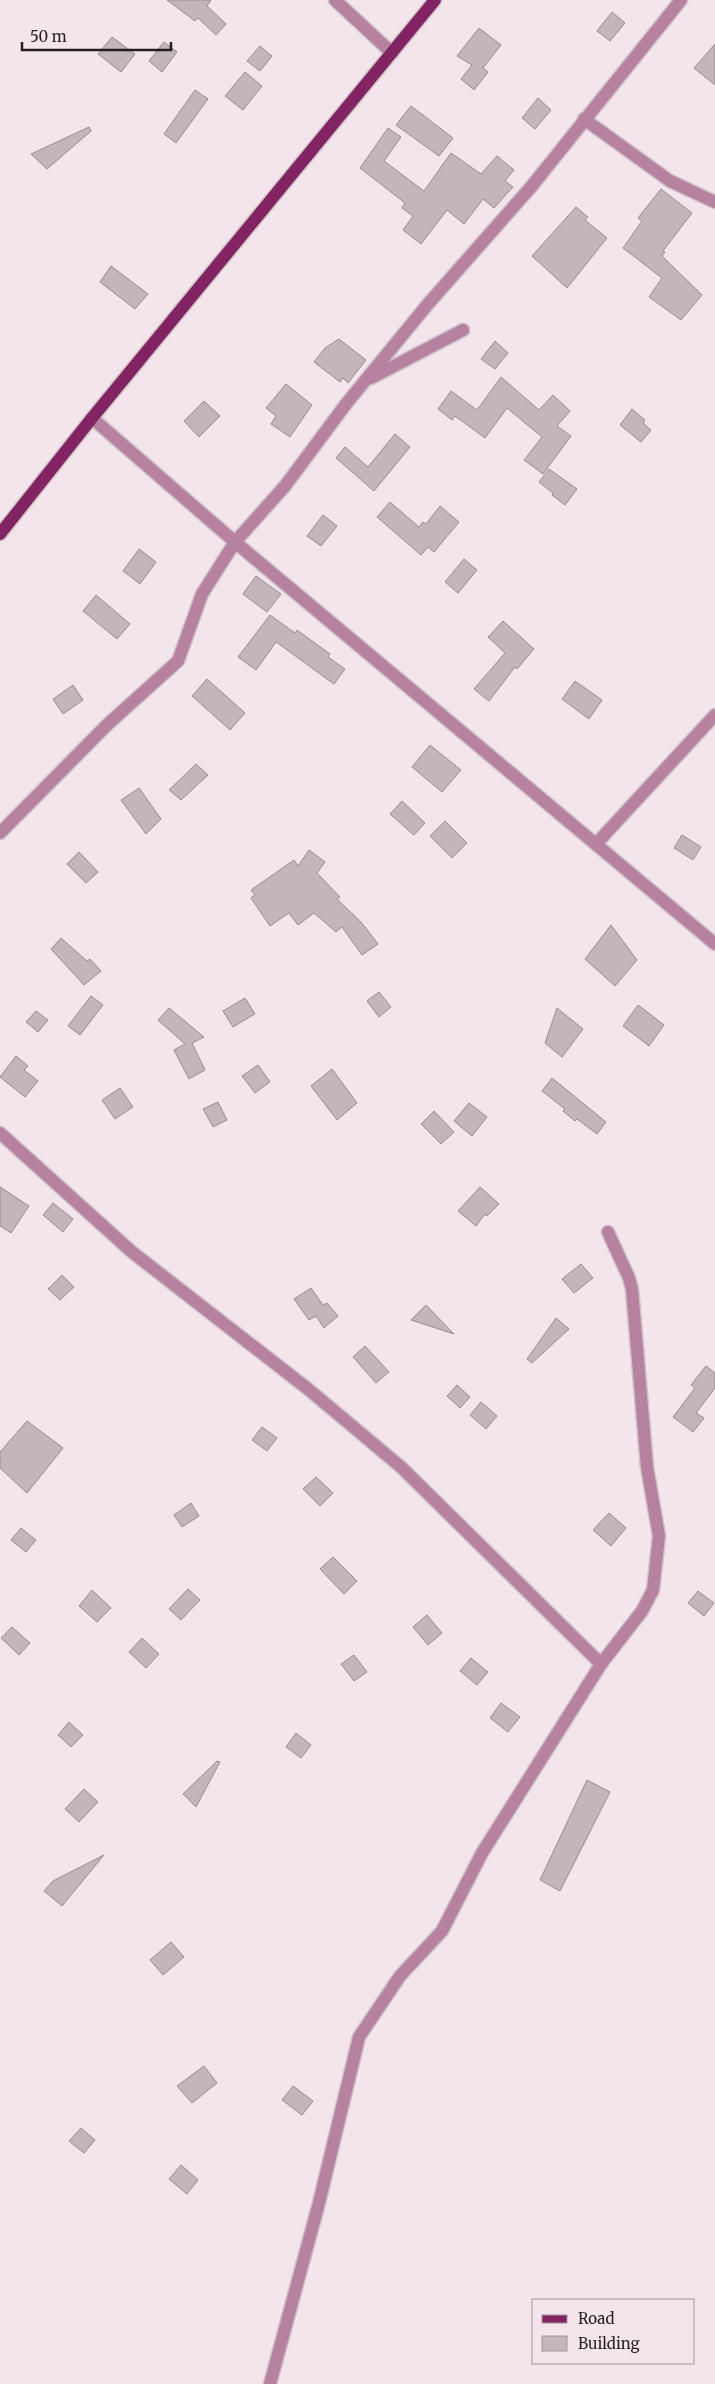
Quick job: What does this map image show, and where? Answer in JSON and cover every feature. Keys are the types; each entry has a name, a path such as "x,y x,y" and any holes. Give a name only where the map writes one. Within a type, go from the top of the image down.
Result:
{"main road":[{"path":"0,534 92,418 435,0"}],"street":[{"path":"335,0 392,53"},
{"path":"0,833 108,724 178,661 202,594 235,542 286,486 346,404 428,304 531,186 682,0"},
{"path":"584,119 670,181 715,202"},
{"path":"366,381 462,330"},
{"path":"92,418 235,542 715,944"},
{"path":"596,844 715,715"},
{"path":"0,1133 132,1252 308,1389 401,1467 601,1664"},
{"path":"270,2384 320,2203 359,2037 400,1976 442,1931 482,1852 601,1664 642,1611 654,1590 658,1536 647,1466 632,1289 629,1278 608,1232"}],"building":[{"path":"167,0 211,0 207,6 226,24 216,35 198,18 195,21"},
{"path":"612,12 625,23 610,41 597,31"},
{"path":"479,28 501,45 483,68 488,72 474,90 461,79 472,65 457,56"},
{"path":"112,37 135,54 121,72 98,54"},
{"path":"164,42 177,52 162,72 149,61"},
{"path":"715,44 715,85 694,68"},
{"path":"260,46 272,56 260,71 247,61"},
{"path":"245,72 262,86 243,110 225,96"},
{"path":"195,90 208,99 176,143 164,134"},
{"path":"538,98 551,110 535,129 522,118"},
{"path":"411,106 453,138 439,156 396,125"},
{"path":"89,127 91,131 47,169 31,154"},
{"path":"388,128 401,137 384,161 424,191 451,153 481,174 497,156 514,170 505,181 513,187 494,208 483,199 464,224 447,210 421,244 403,230 413,216 402,208 405,203 360,168"},
{"path":"661,189 692,213 663,251 665,252 662,256 702,295 681,320 649,297 662,278 623,248 642,221 638,218"},
{"path":"576,207 588,217 585,220 607,238 567,288 532,256"},
{"path":"111,266 148,294 135,309 100,282"},
{"path":"339,339 366,360 348,383 343,378 340,382 314,362 325,348"},
{"path":"495,341 508,353 495,369 481,359"},
{"path":"501,377 539,410 553,395 570,411 557,426 571,436 543,474 524,460 542,437 507,408 485,438 455,416 452,420 438,409 451,391 477,410"},
{"path":"286,384 312,405 290,437 271,424 276,416 266,408"},
{"path":"204,401 220,416 199,437 184,421"},
{"path":"632,409 645,420 643,423 651,430 641,442 620,425"},
{"path":"395,434 410,447 374,491 336,458 345,447 368,467"},
{"path":"549,469 577,489 565,505 539,482"},
{"path":"390,502 419,527 423,522 426,524 440,506 459,522 434,552 428,547 421,555 377,517"},
{"path":"323,515 337,526 321,546 307,536"},
{"path":"139,549 156,562 140,584 123,571"},
{"path":"464,559 477,570 458,593 445,582"},
{"path":"256,576 281,594 267,612 243,594"},
{"path":"96,595 130,624 117,639 83,611"},
{"path":"270,615 295,633 297,630 330,654 328,657 345,669 334,684 276,642 256,670 238,657"},
{"path":"503,621 534,649 517,669 515,667 489,701 474,689 505,653 488,637"},
{"path":"207,679 245,713 230,730 192,696"},
{"path":"575,681 602,700 589,719 562,699"},
{"path":"73,685 83,700 63,714 53,699"},
{"path":"430,745 461,770 442,792 412,767"},
{"path":"196,764 208,775 181,800 169,790"},
{"path":"139,788 161,819 146,834 121,800"},
{"path":"402,801 425,823 414,835 390,814"},
{"path":"445,821 467,843 452,858 430,836"},
{"path":"682,835 701,847 693,860 674,848"},
{"path":"309,850 325,862 317,873 340,897 337,899 361,922 378,944 362,955 342,927 336,932 314,913 298,925 289,913 270,926 251,898 255,895 251,890 294,860 298,866"},
{"path":"79,852 98,872 86,883 67,864"},
{"path":"611,925 637,960 615,986 585,959"},
{"path":"61,938 87,961 90,959 101,971 84,985 51,949"},
{"path":"379,992 391,1007 379,1017 367,1001"},
{"path":"91,996 103,1005 80,1035 68,1026"},
{"path":"245,998 255,1014 233,1027 223,1011"},
{"path":"638,1005 664,1025 649,1046 623,1026"},
{"path":"169,1008 204,1037 192,1043 205,1070 189,1079 174,1050 185,1044 158,1020"},
{"path":"557,1008 583,1029 562,1057 545,1043"},
{"path":"36,1011 48,1020 38,1032 26,1022"},
{"path":"16,1056 28,1066 24,1070 38,1081 25,1097 0,1077"},
{"path":"258,1065 270,1082 255,1093 242,1076"},
{"path":"332,1069 357,1103 337,1120 311,1086"},
{"path":"552,1078 606,1122 597,1134 577,1119 575,1121 563,1111 565,1109 542,1091"},
{"path":"120,1088 133,1107 115,1119 102,1100"},
{"path":"218,1102 227,1120 213,1127 203,1109"},
{"path":"469,1103 487,1117 472,1136 454,1121"},
{"path":"434,1111 454,1132 441,1144 421,1124"},
{"path":"0,1187 29,1206 11,1233 0,1226"},
{"path":"480,1187 499,1204 487,1216 485,1214 476,1226 458,1211"},
{"path":"53,1203 73,1219 63,1232 43,1215"},
{"path":"581,1264 593,1278 574,1293 562,1279"},
{"path":"62,1275 74,1287 60,1300 48,1289"},
{"path":"311,1288 323,1305 327,1303 338,1316 324,1328 316,1316 309,1320 294,1299"},
{"path":"426,1305 454,1334 411,1320"},
{"path":"556,1318 569,1329 532,1363 527,1359"},
{"path":"365,1346 389,1372 376,1383 353,1357"},
{"path":"706,1366 715,1373 715,1388 696,1413 704,1418 693,1432 673,1417 695,1388 691,1385"},
{"path":"457,1385 470,1397 460,1408 447,1396"},
{"path":"481,1402 497,1416 486,1429 470,1415"},
{"path":"27,1421 63,1448 27,1493 0,1468 0,1452"},
{"path":"262,1427 277,1438 267,1451 252,1440"},
{"path":"316,1477 333,1493 320,1506 303,1489"},
{"path":"191,1503 199,1516 182,1527 174,1515"},
{"path":"609,1513 626,1528 611,1546 593,1530"},
{"path":"21,1528 36,1540 26,1552 11,1540"},
{"path":"333,1557 357,1581 344,1594 320,1569"},
{"path":"188,1589 200,1600 181,1620 169,1609"},
{"path":"92,1590 111,1608 97,1622 79,1606"},
{"path":"698,1591 714,1603 704,1616 688,1603"},
{"path":"427,1615 442,1633 428,1645 413,1627"},
{"path":"12,1627 30,1643 19,1655 1,1638"},
{"path":"142,1638 159,1654 146,1668 129,1652"},
{"path":"354,1655 367,1672 354,1681 341,1664"},
{"path":"471,1658 488,1672 477,1685 460,1671"},
{"path":"501,1703 520,1717 508,1732 490,1718"},
{"path":"69,1722 83,1735 71,1747 58,1735"},
{"path":"296,1733 311,1745 301,1758 286,1747"},
{"path":"217,1761 220,1762 196,1807 183,1794"},
{"path":"587,1780 610,1792 560,1891 540,1880"},
{"path":"84,1789 98,1802 79,1822 65,1809"},
{"path":"104,1855 62,1906 44,1891 53,1881"},
{"path":"171,1942 184,1957 163,1975 150,1960"},
{"path":"204,2066 217,2083 192,2103 177,2086"},
{"path":"293,2086 313,2101 302,2115 282,2100"},
{"path":"81,2128 95,2140 84,2153 69,2141"},
{"path":"181,2165 198,2180 187,2194 169,2179"}]}
